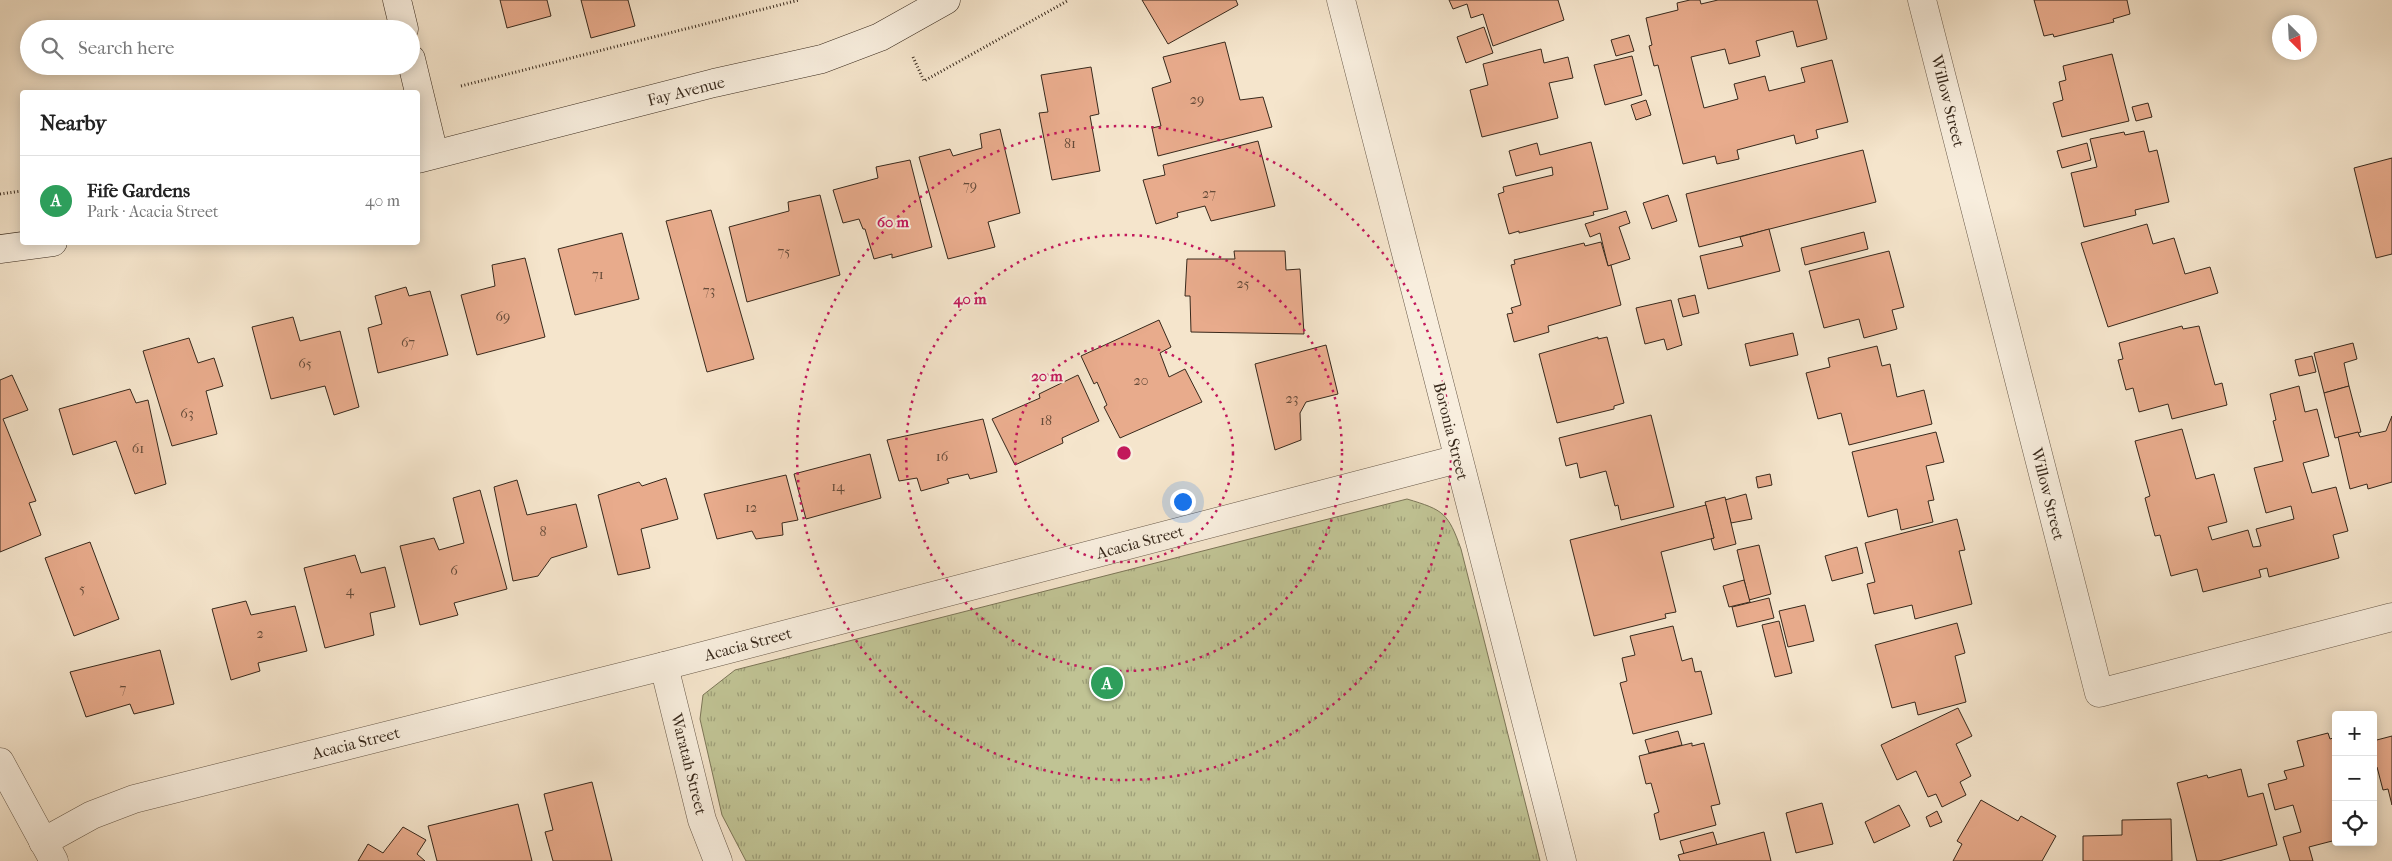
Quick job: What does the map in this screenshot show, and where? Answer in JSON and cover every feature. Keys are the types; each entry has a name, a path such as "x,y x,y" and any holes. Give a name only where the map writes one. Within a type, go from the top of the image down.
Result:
{"street":[{"path":"397,0 402,20"},
{"name":"Fay Avenue","path":"426,156 714,83 822,59 855,48 898,28 946,0"},
{"name":"Boronia Street","path":"1341,0 1562,861"},
{"name":"Willow Street","path":"1922,0 2098,693 2392,617"},
{"path":"413,75 416,90"},
{"path":"420,117 426,156"},
{"path":"0,249 30,245"},
{"name":"Acacia Street","path":"49,851 92,815 134,799 664,666 1458,459"},
{"name":"Waratah Street","path":"664,666 702,820 718,861"},
{"path":"0,762 49,851"}],"path":[{"path":"460,86 800,0"},
{"path":"898,28 924,81 1069,0"},
{"path":"0,194 20,191"}],"green space":[{"path":"1407,499 1429,506 1443,515 1448,520 1461,549 1540,861 746,861 722,815 700,719 703,695 735,670"}],"building":[{"path":"500,0 547,0 551,16 507,28"},
{"path":"581,0 628,0 635,26 591,38"},
{"path":"1142,0 1236,0 1238,5 1168,44"},
{"path":"1449,0 1558,0 1564,20 1493,46 1483,14 1471,18 1467,4 1453,9"},
{"path":"1700,0 1701,4 1718,0 1817,0 1827,39 1797,47 1793,31 1756,41 1760,56 1729,64 1725,49 1691,57 1704,108 1738,99 1734,84 1765,76 1769,91 1805,82 1801,68 1832,60 1848,122 1816,130 1818,138 1796,144 1794,135 1737,150 1739,159 1717,164 1715,156 1683,164 1658,65 1654,66 1649,46 1652,45 1646,18 1678,10 1677,3"},
{"path":"2034,0 2127,0 2130,14 2113,19 2114,22 2054,37 2053,34 2044,36"},
{"path":"1484,27 1493,53 1466,63 1457,37"},
{"path":"1629,35 1634,51 1616,56 1611,40"},
{"path":"1225,42 1240,100 1263,97 1272,127 1158,156 1152,128 1161,126 1152,88 1171,82 1163,57"},
{"path":"1541,49 1544,63 1568,57 1573,78 1549,83 1558,118 1482,137 1470,90 1488,85 1483,64"},
{"path":"2112,54 2129,121 2062,137 2053,103 2063,100 2059,82 2066,80 2063,66"},
{"path":"1632,56 1642,95 1605,105 1594,65"},
{"path":"1091,67 1099,114 1090,116 1100,171 1052,180 1039,113 1048,112 1041,75"},
{"path":"1646,100 1651,115 1636,120 1631,105"},
{"path":"2148,103 2152,117 2136,121 2132,107"},
{"path":"1000,129 1020,213 988,222 995,247 948,259 919,157 950,149 953,156 982,148 980,134"},
{"path":"2144,131 2149,152 2157,150 2169,202 2135,210 2136,215 2084,227 2071,173 2097,167 2090,139 2124,132 2125,135"},
{"path":"1258,141 1275,206 1211,221 1205,206 1177,213 1178,217 1156,224 1143,180 1165,175 1163,165"},
{"path":"1591,142 1608,209 1593,212 1594,215 1509,234 1498,194 1504,192 1503,187 1553,175 1552,167 1516,176 1509,151 1537,143 1540,155"},
{"path":"2087,143 2091,160 2062,168 2057,151"},
{"path":"1863,150 1876,202 1699,247 1686,194"},
{"path":"2392,158 2392,254 2376,258 2354,168"},
{"path":"910,160 932,247 892,258 892,254 874,259 865,229 863,229 859,219 843,223 833,190 878,178 876,167"},
{"path":"820,195 840,275 747,302 729,227 789,211 788,202"},
{"path":"1668,195 1677,221 1652,229 1643,203"},
{"path":"711,210 754,359 707,372 666,221"},
{"path":"1626,211 1630,223 1619,227 1630,259 1608,266 1600,233 1590,237 1585,224"},
{"path":"2147,224 2153,244 2174,238 2185,274 2210,267 2218,293 2108,327 2081,243"},
{"path":"1769,229 1780,271 1708,289 1700,256 1743,246 1740,237"},
{"path":"1864,232 1868,249 1805,265 1801,248"},
{"path":"622,233 639,299 575,315 558,249"},
{"path":"1601,242 1608,266 1611,265 1621,305 1548,326 1549,332 1514,342 1507,314 1513,313 1511,308 1521,305 1511,265 1515,264 1514,260 1584,243 1585,246"},
{"path":"1234,251 1285,251 1286,270 1300,269 1304,334 1191,332 1190,296 1185,296 1187,259 1235,259"},
{"path":"1889,251 1904,307 1892,310 1897,329 1864,338 1859,319 1824,328 1809,271"},
{"path":"525,258 545,337 477,355 461,295 495,286 492,265"},
{"path":"406,287 409,296 430,291 448,355 378,373 368,328 382,324 375,296"},
{"path":"1695,295 1699,313 1683,317 1678,299"},
{"path":"1671,300 1682,345 1667,350 1664,339 1645,344 1636,308"},
{"path":"293,317 300,341 340,331 359,407 334,415 325,386 271,399 252,327"},
{"path":"1159,320 1171,347 1160,353 1169,377 1185,369 1202,402 1120,438 1104,407 1107,405 1097,382 1094,384 1081,356"},
{"path":"2182,326 2183,329 2199,326 2215,385 2222,383 2227,405 2172,419 2168,404 2139,412 2133,388 2126,390 2118,360 2123,359 2119,343"},
{"path":"1793,333 1798,355 1750,366 1745,344"},
{"path":"1598,337 1598,339 1607,337 1624,403 1614,406 1614,409 1557,423 1539,354"},
{"path":"189,338 198,363 214,358 223,386 206,391 217,434 172,446 143,351"},
{"path":"2353,343 2357,359 2344,363 2349,386 2324,393 2314,353"},
{"path":"1326,345 1338,394 1306,402 1300,413 1301,440 1275,450 1255,364"},
{"path":"1877,346 1882,366 1890,364 1897,397 1924,390 1932,424 1849,445 1841,413 1818,419 1806,373 1830,367 1828,358"},
{"path":"2312,356 2316,372 2299,376 2295,360"},
{"path":"12,375 28,410 3,419 36,501 29,503 41,535 0,552 0,380"},
{"path":"1078,375 1099,421 1062,438 1063,443 1015,465 992,419 1040,398 1039,394"},
{"path":"2299,386 2305,412 2317,409 2329,456 2303,463 2312,493 2336,487 2348,531 2333,535 2339,558 2269,577 2267,568 2259,570 2261,577 2203,592 2197,569 2171,576 2160,535 2155,536 2145,498 2150,496 2135,441 2182,429 2196,479 2214,474 2227,522 2208,527 2212,540 2248,530 2253,547 2261,546 2256,529 2294,519 2291,506 2266,513 2254,468 2283,461 2273,421 2276,420 2270,394"},
{"path":"2349,386 2361,432 2335,438 2324,393"},
{"path":"130,389 136,403 148,400 166,484 135,494 116,441 73,455 59,409"},
{"path":"1651,415 1674,507 1621,520 1618,505 1615,506 1606,471 1580,478 1577,463 1566,466 1559,438"},
{"path":"2392,416 2392,482 2368,489 2367,484 2350,489 2338,437 2358,432 2360,437 2386,431"},
{"path":"983,419 997,472 970,479 968,474 947,479 949,483 921,491 917,478 899,481 887,440"},
{"path":"1936,432 1944,462 1926,466 1934,500 1928,501 1933,522 1901,530 1897,509 1868,517 1852,452"},
{"path":"870,454 881,498 806,519 794,474"},
{"path":"1770,474 1772,485 1758,488 1756,477"},
{"path":"786,475 798,520 782,523 783,535 756,539 752,531 717,539 704,494"},
{"path":"666,478 678,519 641,529 650,568 618,575 598,495 639,482 642,486"},
{"path":"517,480 527,515 576,504 587,547 551,558 538,576 513,581 494,487"},
{"path":"480,490 507,589 454,603 458,615 420,625 400,546 434,538 439,550 464,543 453,498"},
{"path":"1746,494 1752,519 1731,523 1725,500"},
{"path":"1725,497 1736,544 1714,550 1711,539 1714,538 1705,502"},
{"path":"1706,505 1714,538 1661,552 1676,612 1665,614 1666,618 1594,636 1570,540"},
{"path":"1957,519 1965,550 1959,551 1972,604 1915,619 1912,605 1874,614 1867,584 1875,582 1865,543"},
{"path":"90,542 119,619 74,636 45,558"},
{"path":"1759,545 1771,594 1749,600 1737,550"},
{"path":"1857,547 1863,573 1832,581 1825,556"},
{"path":"355,555 361,573 385,567 395,607 370,613 374,635 325,648 304,568"},
{"path":"1744,580 1750,602 1729,607 1723,586"},
{"path":"1769,598 1774,618 1737,627 1732,607"},
{"path":"246,601 251,615 295,606 307,651 258,663 260,671 231,680 212,609"},
{"path":"1805,605 1814,641 1788,647 1779,611"},
{"path":"1779,621 1792,673 1775,677 1762,625"},
{"path":"1957,623 1965,653 1955,656 1966,702 1918,715 1915,702 1892,708 1875,645"},
{"path":"1673,626 1682,661 1692,658 1695,672 1701,671 1712,714 1633,734 1620,683 1627,681 1622,658 1635,655 1630,636"},
{"path":"160,650 174,704 134,714 130,704 86,717 70,672"},
{"path":"1958,708 1972,736 1956,744 1971,776 1960,782 1966,795 1942,807 1936,794 1928,797 1916,771 1897,780 1881,745"},
{"path":"1678,731 1682,745 1649,753 1645,740"},
{"path":"2328,733 2330,739 2332,738 2332,841 2309,847 2313,861 2290,861 2283,837 2301,832 2293,805 2275,810 2268,784 2287,779 2284,771 2304,766 2297,741"},
{"path":"2392,736 2392,805 2388,789 2383,790 2377,767 2377,740"},
{"path":"1692,743 1692,746 1704,743 1720,804 1711,806 1716,825 1660,840 1654,814 1659,812 1651,783 1646,784 1639,756"},
{"path":"2241,769 2248,797 2263,793 2277,845 2219,861 2197,861 2177,783 2207,775 2208,778"},
{"path":"592,782 612,861 553,861 545,832 553,830 544,794"},
{"path":"1981,800 2018,821 2021,816 2056,836 2042,861 1953,861 1962,844 1957,841"},
{"path":"1822,803 1833,844 1796,853 1786,813"},
{"path":"518,804 532,861 437,861 428,826"},
{"path":"1899,805 1910,826 1874,843 1865,822"},
{"path":"1937,811 1942,822 1930,827 1926,817"},
{"path":"2171,819 2172,861 2083,861 2083,836 2122,835 2122,820"},
{"path":"403,827 426,840 417,854 425,861 358,861 368,844 383,853"},
{"path":"1713,832 1717,845 1684,854 1680,841"},
{"path":"1764,832 1771,861 1680,861 1678,855"}],"place":[{"name":"Fife Gardens","path":"1107,683"}]}
